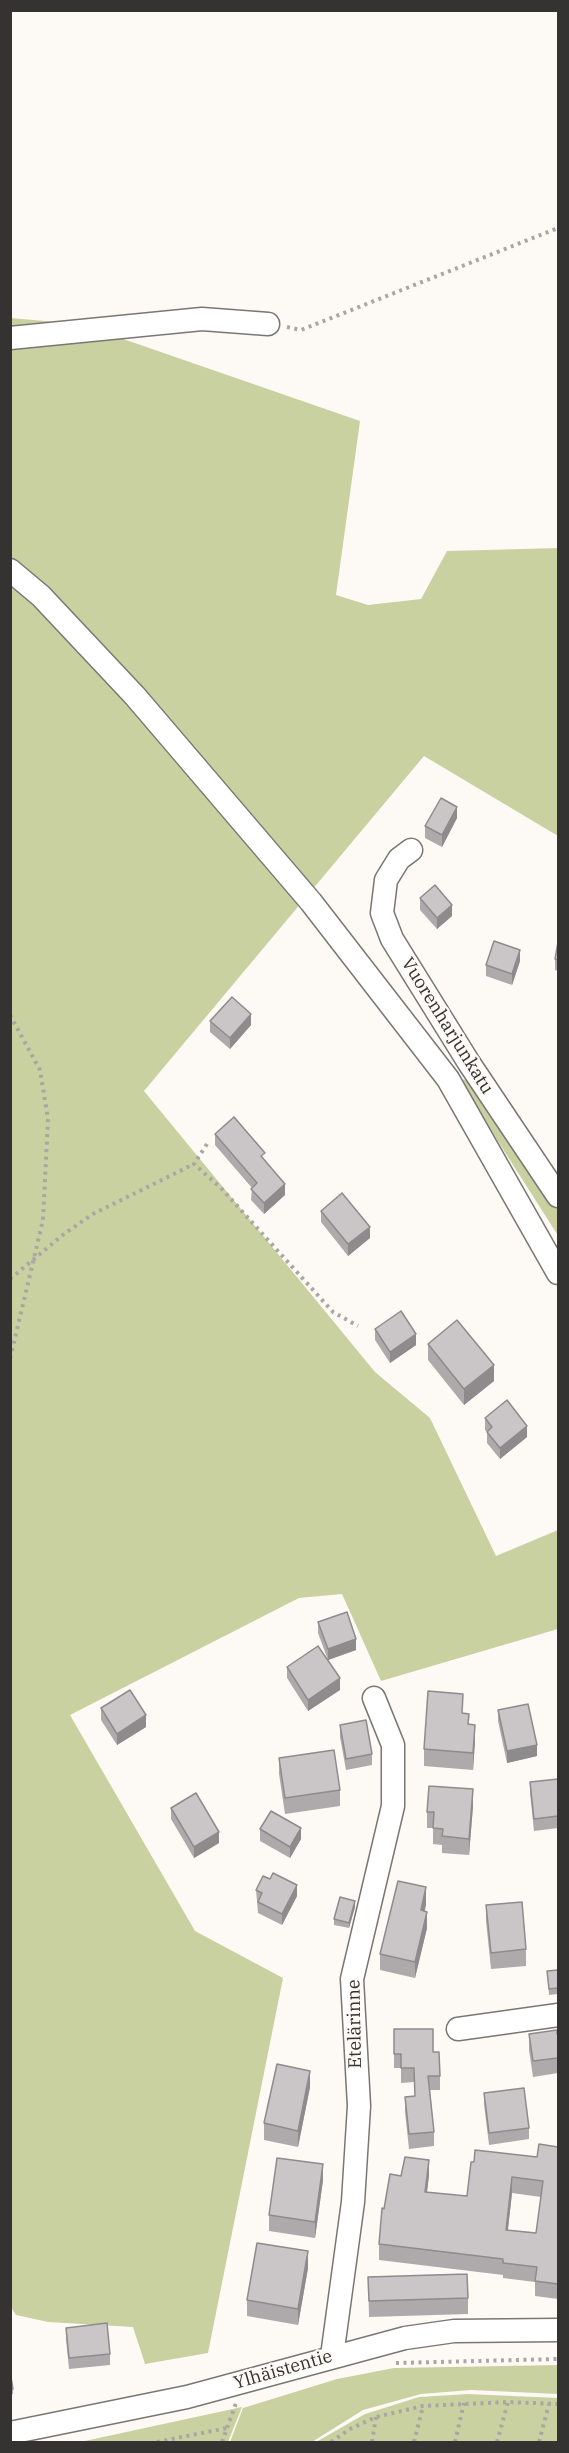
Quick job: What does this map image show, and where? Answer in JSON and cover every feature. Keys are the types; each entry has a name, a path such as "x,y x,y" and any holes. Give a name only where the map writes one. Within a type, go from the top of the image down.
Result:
{"street":[{"path":"10,338 202,319 268,324"},
{"path":"10,570 41,596 135,696 311,902 448,1079 558,1273"},
{"name":"Vuorenharjunkatu","path":"411,850 399,859 386,880 382,913 392,939 469,1063 558,1196"},
{"name":"Etelärinne","path":"332,2356 353,2202 359,2106 352,1979 393,1806 393,1745 374,1698"},
{"path":"458,2029 558,2015"},
{"name":"Ylhäistentie","path":"10,2433 187,2397 405,2338 454,2331 558,2330"}],"path":[{"path":"268,324 301,330 558,228"},
{"path":"10,1015 40,1070 48,1119 47,1175 36,1258 10,1359"},
{"path":"10,1279 64,1234 93,1214 194,1164 207,1144"},
{"path":"194,1164 221,1188 333,1312 358,1326"},
{"path":"222,2442 237,2399"},
{"path":"497,2442 508,2402"},
{"path":"332,2442 350,2429 376,2417 423,2406 508,2402 558,2404"},
{"path":"455,2442 464,2403"},
{"path":"539,2442 549,2404"},
{"path":"414,2442 423,2406"},
{"path":"372,2442 376,2417"},
{"path":"157,2442 227,2428"}],"green space":[{"path":"10,318 80,324 360,421 336,595 368,605 421,599 447,551 558,548 558,836 424,756 144,1091 375,1372 430,1418 496,1556 558,1530 558,1629 381,1681 342,1594 299,1598 70,1715 195,1931 283,1978 208,2353 145,2364 133,2327 48,2322 16,2315 11,2307"},
{"path":"457,1077 473,1083 558,1204 557,1234"},
{"path":"558,2365 558,2394 471,2390 421,2394 363,2410 312,2442 230,2442 243,2408 337,2379 394,2368"},
{"path":"468,2394 558,2398 558,2442 316,2442 365,2414 419,2397"},
{"path":"242,2407 228,2442 80,2442"}],"building":[{"path":"441,798 457,807 442,835 425,826"},
{"path":"435,885 452,905 437,918 420,898"},
{"path":"494,941 520,950 512,974 486,965"},
{"path":"558,942 558,960 555,959"},
{"path":"232,997 251,1014 230,1038 210,1021"},
{"path":"234,1117 265,1153 261,1156 285,1184 264,1203 251,1189 257,1183 215,1134"},
{"path":"342,1193 370,1227 348,1244 321,1211"},
{"path":"401,1311 416,1334 390,1352 375,1329"},
{"path":"457,1320 494,1365 464,1389 428,1344"},
{"path":"507,1400 527,1426 500,1448 487,1432 492,1427 485,1418"},
{"path":"347,1612 356,1639 328,1649 318,1622"},
{"path":"318,1646 340,1678 308,1700 287,1667"},
{"path":"130,1690 146,1715 117,1734 101,1708"},
{"path":"428,1691 463,1694 462,1713 469,1714 468,1724 475,1725 473,1753 424,1749"},
{"path":"528,1704 537,1745 507,1751 498,1710"},
{"path":"366,1720 372,1754 346,1759 340,1725"},
{"path":"334,1750 340,1790 285,1798 279,1758"},
{"path":"558,1779 558,1816 534,1819 530,1782"},
{"path":"429,1786 473,1789 469,1839 442,1836 443,1829 433,1828 434,1812 427,1812"},
{"path":"196,1793 219,1832 194,1847 171,1808"},
{"path":"271,1811 301,1828 290,1847 260,1829"},
{"path":"273,1873 297,1885 282,1914 258,1902 262,1893 256,1890 263,1876 270,1879"},
{"path":"398,1881 426,1887 421,1910 427,1912 415,1962 380,1954"},
{"path":"340,1897 355,1901 349,1923 334,1919"},
{"path":"522,1902 526,1949 491,1953 486,1905"},
{"path":"558,1970 558,1988 549,1989 547,1971"},
{"path":"394,2029 433,2029 433,2052 439,2052 440,2076 428,2076 434,2132 409,2134 405,2097 415,2096 414,2068 401,2068 401,2054 394,2054"},
{"path":"557,2030 558,2058 533,2061 529,2034"},
{"path":"277,2064 310,2071 298,2131 264,2123"},
{"path":"524,2088 529,2128 489,2133 484,2093"},
{"path":"539,2144 558,2147 558,2284 535,2281 537,2267 503,2263 503,2259 379,2244 382,2208 384,2209 390,2174 401,2176 405,2157 429,2160 425,2192 467,2196 471,2162 474,2162 475,2150 537,2157","holes":["512,2177 543,2181 536,2233 506,2230"]},
{"path":"277,2158 323,2164 315,2222 269,2215"},
{"path":"257,2243 308,2251 298,2309 247,2300"},
{"path":"467,2274 468,2298 369,2301 368,2277"},
{"path":"107,2323 110,2354 69,2358 66,2328"},
{"path":"10,2371 13,2389 10,2389"}]}
